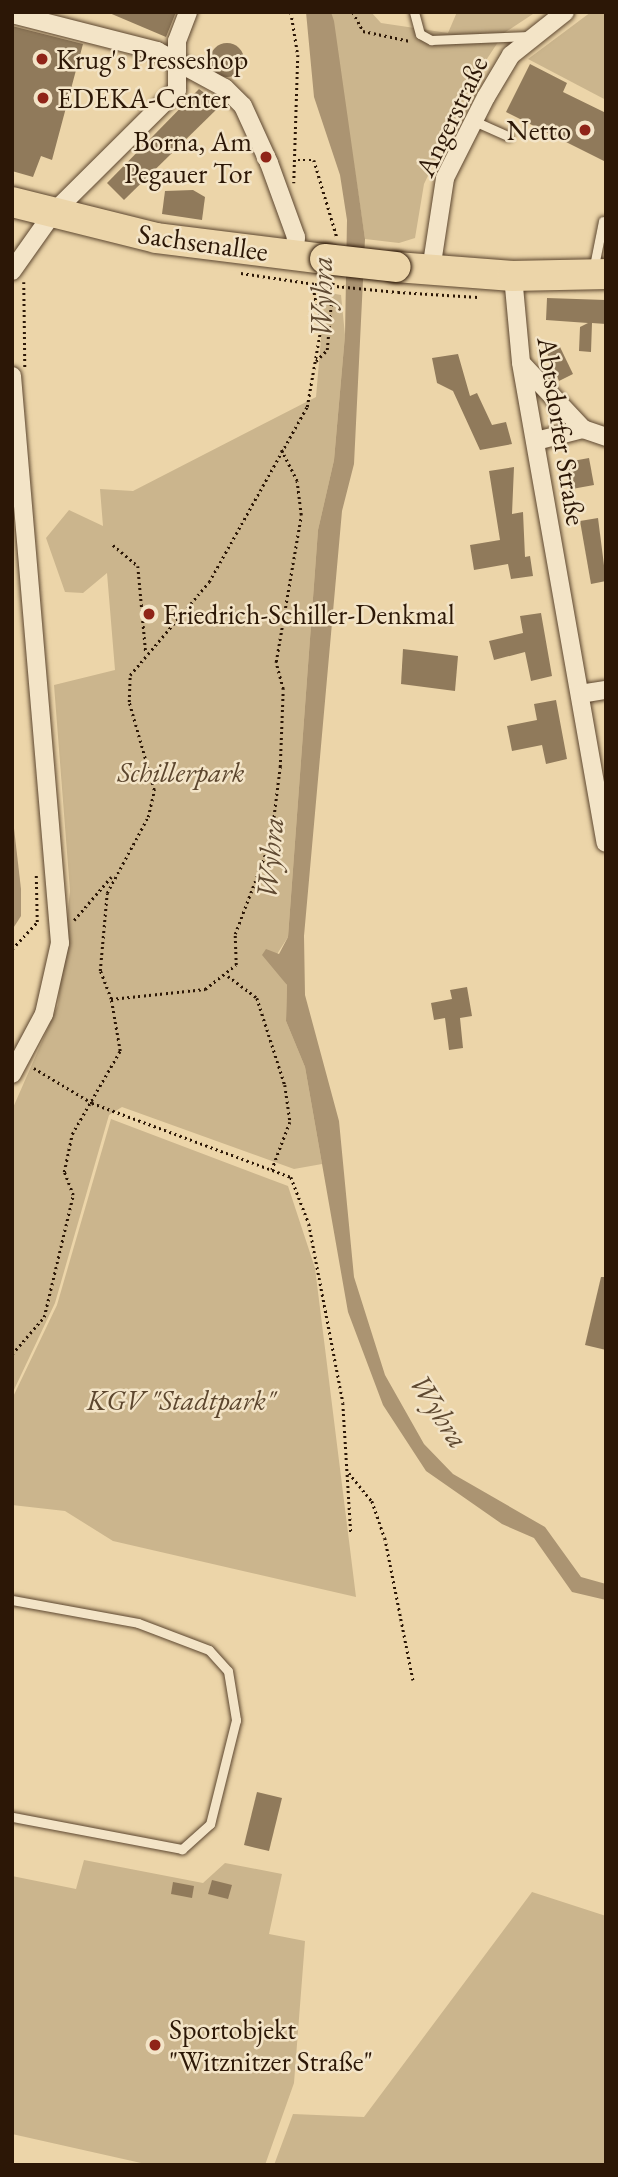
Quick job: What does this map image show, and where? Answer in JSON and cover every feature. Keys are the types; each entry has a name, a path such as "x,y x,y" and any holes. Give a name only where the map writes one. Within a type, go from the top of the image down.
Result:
{"main road":[{"name":"Sachsenallee","path":"12,202 156,238 326,259 397,279 431,270 515,287 599,275"}],"street":[{"path":"21,270 53,213 177,90 181,61 177,41 188,12"},
{"name":"Angerstraße","path":"431,270 443,185 474,121 511,55 531,36 565,12"},
{"path":"12,15 67,18 181,61 225,88 243,106 282,194 296,237 294,255"},
{"name":"Abtsdorfer Straße","path":"515,287 521,363 605,833"},
{"path":"521,363 583,429 606,437"},
{"path":"15,1065 44,1014 60,943 19,373"},
{"path":"536,441 583,429"},
{"path":"580,694 606,690"}],"lane":[{"path":"414,12 420,34 431,40 531,36"},
{"path":"474,121 508,136"},
{"path":"599,275 603,221"},
{"path":"12,1600 138,1623 209,1650 228,1671 236,1720 210,1824 182,1849 12,1817"}],"path":[{"path":"12,1354 44,1317 73,1195 64,1172 72,1134 120,1051 111,999 100,971 107,893 138,841 154,790 145,740 129,702 130,676 209,582 307,407 321,327 326,259 314,160 298,160 298,55 290,12"},
{"path":"353,12 363,31 377,36 431,40"},
{"path":"326,259 397,279 515,287"},
{"path":"19,373 21,270"},
{"path":"316,361 327,350 331,298"},
{"path":"111,999 173,996 228,976 236,965 235,934 271,838 280,767 283,690 276,662 301,515 297,481 281,450"},
{"path":"113,545 138,566 146,654"},
{"path":"12,949 37,922 36,872"},
{"path":"228,976 257,998 279,1059 290,1122 272,1170"},
{"path":"15,1065 92,1103 291,1177 309,1224 343,1403 351,1532"},
{"path":"348,1471 372,1501 386,1538 413,1680"}],"green space":[{"path":"331,12 371,12 381,23 448,33 457,12 536,12 504,33 477,74 424,184 415,238 399,243 365,239"},
{"path":"591,12 606,12 606,100 528,59"},
{"name":"Schillerpark","path":"325,292 341,295 345,335 334,460 318,530 288,937 272,962 287,985 286,1021 305,1067 322,1164 294,1169 122,1107 109,1115 55,1303 12,1394 12,1110 58,1005 70,891 54,685 115,670 107,573 83,593 65,592 46,538 69,510 103,526 100,489 133,491 316,397"},
{"name":"KGV \"Stadtpark\"","path":"111,1119 288,1186 315,1268 356,1597 113,1541 65,1511 12,1505 12,1399 57,1305"},
{"name":"Sportobjekt \"Witznitzer Straße\"","path":"84,1860 203,1883 225,1863 282,1874 269,1934 305,1941 294,2083 265,2165 150,2165 12,2134 12,1876 76,1889"},
{"path":"532,1892 606,1916 606,2165 274,2165 293,2114 364,2117"}],"shaded area":[{"path":"306,12 331,12 334,21 365,239 354,464 342,511 304,936 305,995 339,1121 354,1277 385,1375 424,1444 453,1474 545,1527 581,1577 606,1584 606,1600 572,1592 534,1538 502,1524 426,1471 383,1405 348,1312 305,1067 286,1021 287,985 262,955 266,949 279,954 288,937 318,530 334,460 345,335 347,220 340,175 314,97"},
{"path":"12,811 21,889 21,916 12,930"}],"building":[{"path":"107,12 176,12 166,37"},
{"name":"EDEKA-Center","path":"12,26 83,44 52,160 41,156 33,177 12,171"},
{"path":"227,43 239,48 244,60 239,72 227,77 215,72 210,60 215,48"},
{"path":"530,64 567,83 563,92 606,113 606,162 506,112"},
{"path":"199,89 221,105 124,200 107,183"},
{"path":"193,190 205,197 202,220 162,214 165,191"},
{"path":"547,298 606,300 606,324 592,323 591,352 579,351 580,327 588,323 546,320"},
{"path":"560,347 573,374 559,381 547,353"},
{"path":"458,354 470,396 477,393 492,425 506,422 512,444 480,450 453,391 437,383 432,358"},
{"path":"589,458 594,485 572,489 567,462"},
{"path":"514,467 512,514 523,512 525,557 530,556 533,576 511,579 508,564 474,570 470,545 500,540 489,471"},
{"path":"598,518 606,581 591,584 580,521"},
{"path":"541,613 552,676 531,681 525,652 494,660 489,641 523,633 520,616"},
{"path":"403,649 458,656 455,691 401,684"},
{"path":"556,700 567,759 546,764 542,745 512,751 507,726 537,720 534,704"},
{"path":"467,987 472,1016 460,1018 463,1048 449,1050 445,1018 434,1020 431,1003 452,999 450,990"},
{"path":"601,1277 606,1277 606,1350 585,1345"},
{"path":"257,1792 282,1798 269,1851 244,1845"},
{"path":"212,1880 232,1885 228,1899 208,1894"},
{"path":"173,1882 194,1886 192,1898 171,1894"}],"place":[{"name":"Krug's Presseshop","path":"42,59"},
{"name":"EDEKA-Center","path":"43,98"},
{"name":"Netto","path":"585,130"},
{"name":"Borna, Am Pegauer Tor","path":"266,157"},
{"name":"Friedrich-Schiller-Denkmal","path":"149,614"},
{"name":"Sportobjekt \"Witznitzer Straße\"","path":"155,2045"}],"water label":[{"name":"Wyhra","path":"322,297"},
{"name":"Wyhra","path":"270,858"},
{"name":"Wyhra","path":"439,1411"}]}
